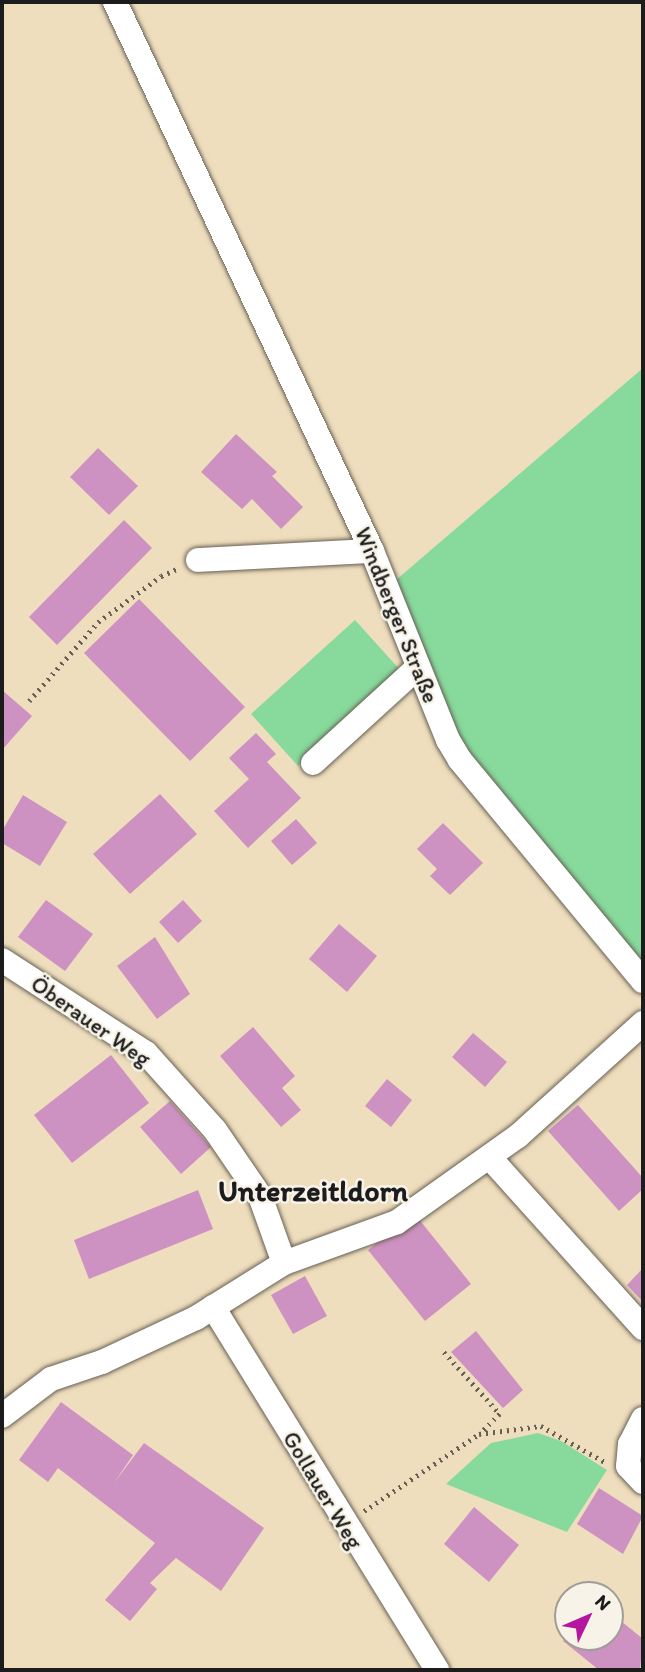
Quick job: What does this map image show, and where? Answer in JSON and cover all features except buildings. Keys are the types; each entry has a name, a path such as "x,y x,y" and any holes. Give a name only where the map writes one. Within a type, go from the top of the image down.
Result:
{"street":[{"name":"Windberger Straße","path":"116,2 372,551 417,668 460,760 643,981"},
{"path":"198,560 372,551"},
{"path":"313,763 417,668"},
{"name":"Öberauer Weg","path":"2,960 146,1053 215,1130 260,1196 284,1263"},
{"path":"2,1416 51,1378 102,1362 213,1307 284,1263 386,1228 490,1158 643,1023"},
{"path":"490,1158 643,1328"},
{"name":"Gollauer Weg","path":"213,1307 342,1522 437,1670"},
{"path":"636,1474 631,1444 643,1419"}],"path":[{"path":"29,701 98,622 161,576 198,560"},
{"path":"342,1522 375,1505 479,1434 500,1414 444,1352"},
{"path":"479,1434 541,1426 596,1459 636,1474"}],"green space":[{"path":"643,368 643,973 457,737 396,580"},
{"path":"355,620 402,672 298,766 251,714"},
{"path":"538,1433 561,1441 607,1470 567,1532 446,1484 491,1443"}],"district":[{"name":"Unterzeitldorn","path":"313,1191"}]}
